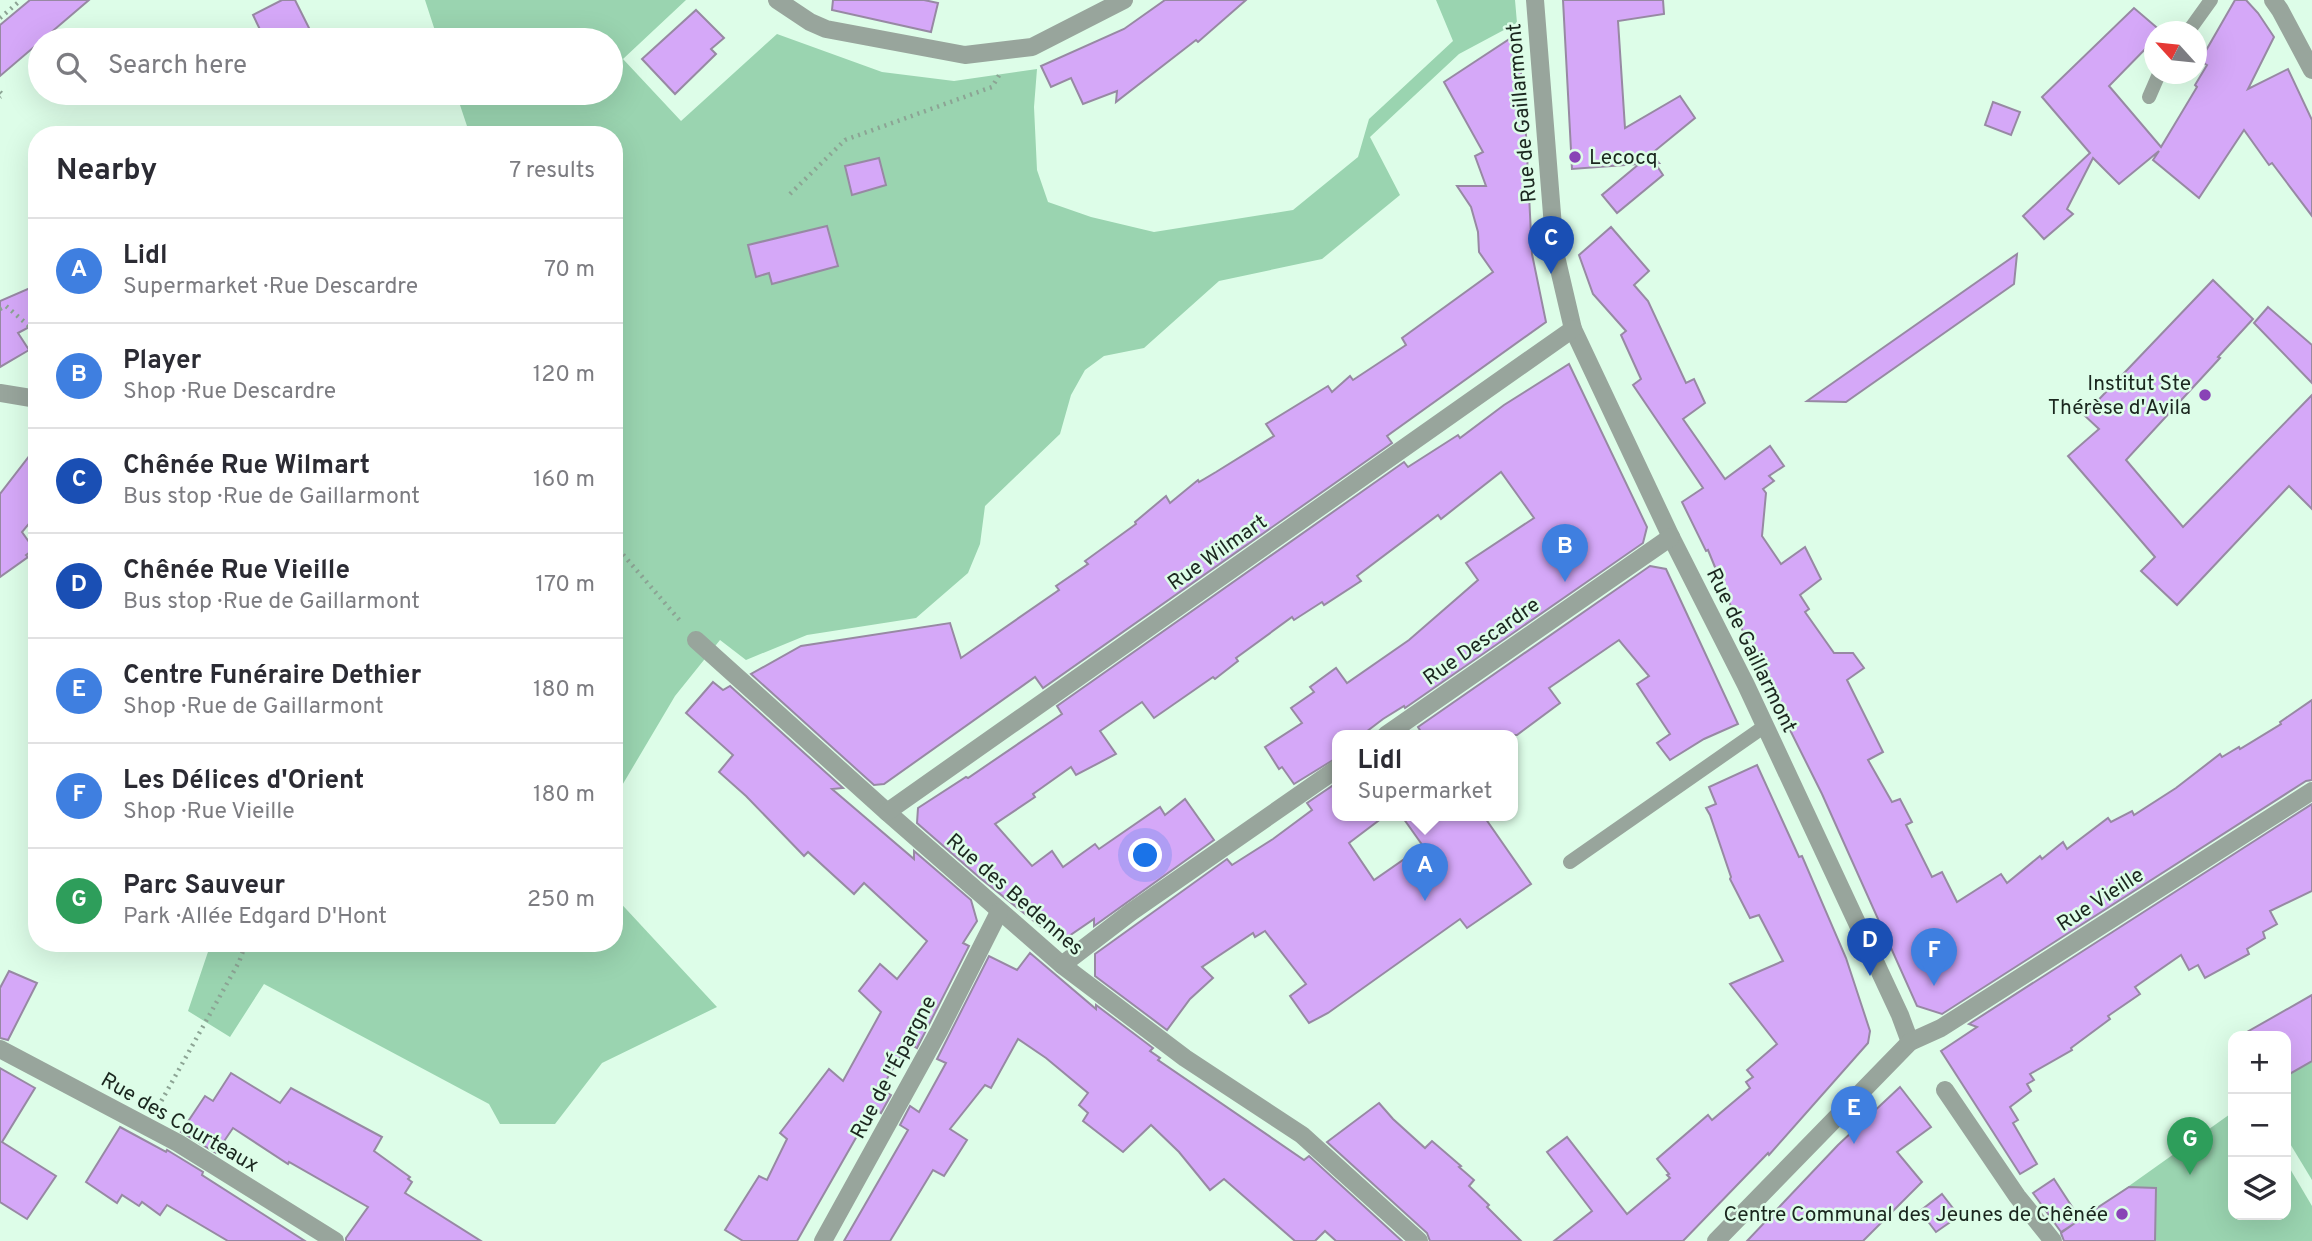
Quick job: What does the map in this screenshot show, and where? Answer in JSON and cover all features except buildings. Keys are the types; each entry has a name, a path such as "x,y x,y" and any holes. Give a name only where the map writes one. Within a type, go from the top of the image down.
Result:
{"street":[{"path":"777,0 810,22 826,29 965,55 1032,47 1124,0"},
{"name":"Rue de Gaillarmont","path":"1535,0 1555,252 1573,329 1671,537 1765,726 1900,1015 1910,1042"},
{"path":"2273,0 2312,70"},
{"name":"Rue Wilmart","path":"887,812 1573,329"},
{"path":"0,393 28,398"},
{"name":"Rue Descardre","path":"1393,730 1671,537"},
{"name":"Rue des Bedennes","path":"696,640 999,912 1062,965 1185,1058 1303,1135 1419,1241"},
{"path":"1062,965 1131,912 1332,772"},
{"name":"Rue Vieille","path":"1910,1042 1941,1028 2312,791"},
{"name":"Rue de l'Épargne","path":"823,1241 939,1031 999,912"},
{"path":"1716,1241 1910,1042"},
{"name":"Rue des Courteaux","path":"0,1049 178,1143 335,1241"},
{"path":"1945,1090 2017,1196 2053,1241"}],"lane":[{"path":"2196,21 2211,0"},
{"path":"2149,97 2155,84"},
{"path":"1570,862 1765,726"}],"path":[{"path":"0,18 20,0"},
{"path":"790,194 845,140 992,87 1015,49"},
{"path":"0,309 6,306 28,326"},
{"path":"623,555 696,640"},
{"path":"147,1126 243,952"}],"green space":[{"path":"425,0 686,0 623,59 623,28 434,28"},
{"path":"1436,0 1515,0 1517,23 1459,54 1370,137 1400,195 1322,259 1219,281 1144,348 1104,356 1085,370 1071,395 1060,434 985,506 980,544 968,573 916,618 807,635 746,660 720,640 675,696 623,784 623,126 467,126 460,105 623,105 623,59 681,121 777,34 882,72 954,81 1037,69 1034,107 1037,170 1048,202 1091,217 1154,232 1293,210 1358,157 1369,119 1453,41"},
{"path":"623,906 717,1007 602,1063 555,1124 500,1124 489,1104 264,984 230,1037 188,1011 208,952 623,952"},
{"path":"2312,1061 2312,1180 2291,1145 2291,1073"},
{"path":"2228,1116 2228,1220 2291,1220 2291,1170 2312,1206 2312,1241 2065,1241 2060,1235"}],"place":[{"name":"Lecocq","path":"1575,157"},
{"name":"Chênée Rue Wilmart","path":"1551,274"},
{"name":"Institut Ste Thérèse d'Avila","path":"2205,395"},
{"name":"Player","path":"1565,582"},
{"name":"Lidl","path":"1425,901"},
{"name":"Chênée Rue Vieille","path":"1870,976"},
{"name":"Les Délices d'Orient","path":"1934,986"},
{"name":"Centre Funéraire Dethier","path":"1854,1144"},
{"name":"Parc Sauveur","path":"2190,1175"},
{"name":"Centre Communal des Jeunes de Chênée","path":"2122,1214"}]}
